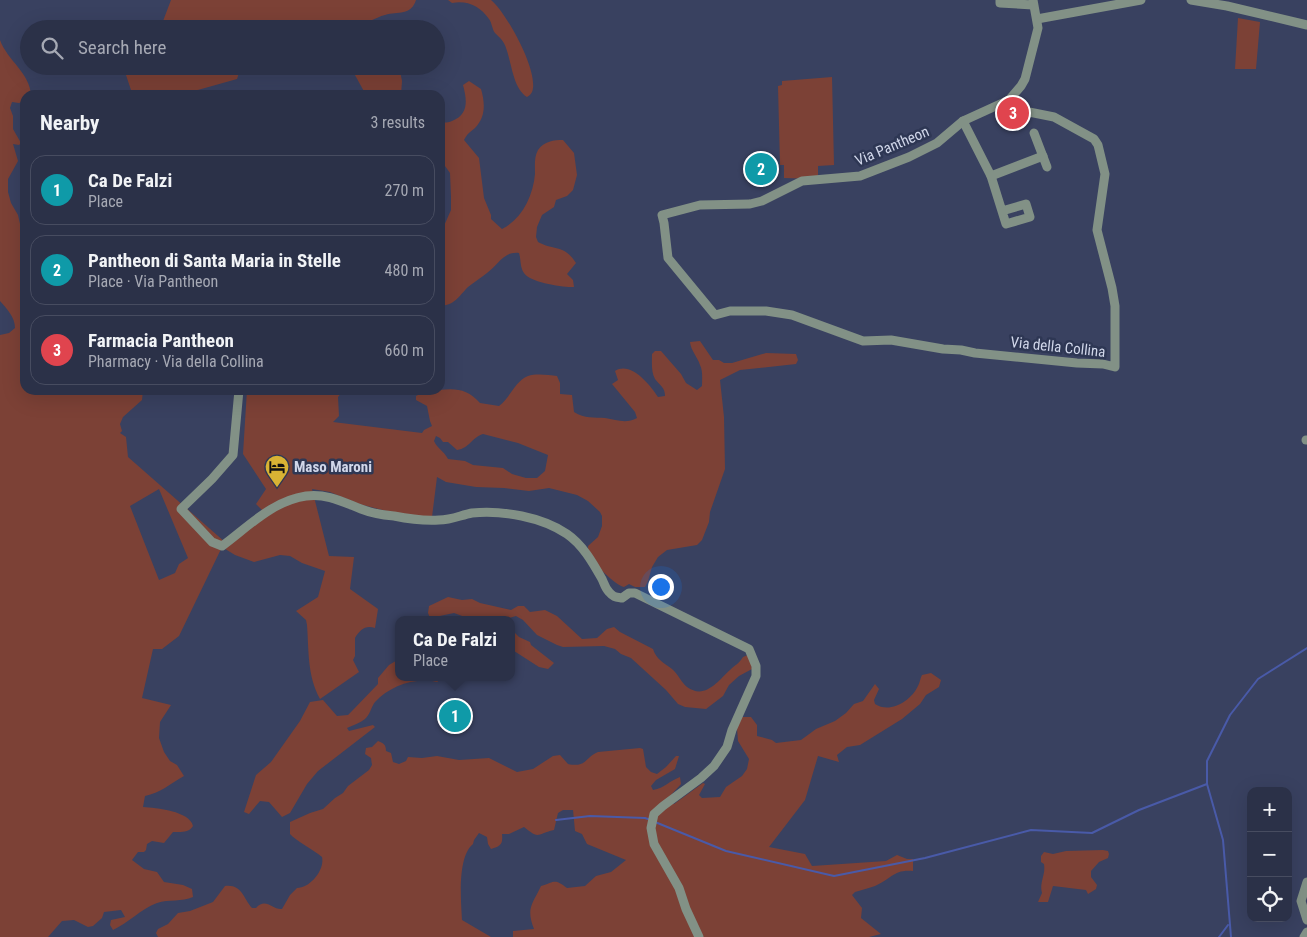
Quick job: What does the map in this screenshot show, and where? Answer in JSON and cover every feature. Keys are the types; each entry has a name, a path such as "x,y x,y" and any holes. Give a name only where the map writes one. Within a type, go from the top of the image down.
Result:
{"street":[{"path":"1000,0 1000,3 1033,3"},
{"path":"1037,19 1141,0"},
{"path":"1191,0 1244,10 1307,26"},
{"path":"1244,0 1244,10"},
{"name":"Via Pantheon","path":"857,339 792,315 766,311 730,312 715,315 668,258 662,214 700,205 750,204 762,201 802,182 860,176 923,151 963,121 1009,100 1021,86 1037,32 1037,19 1033,3"},
{"name":"Via della Collina","path":"857,339 870,342 891,340 943,349 1103,364 1116,367 1115,306 1097,230 1105,174 1098,145 1094,139 1054,116 1028,112 1009,100"},
{"path":"963,121 991,176 1002,210"},
{"path":"1034,133 1047,167"},
{"path":"991,176 1043,156"},
{"path":"239,395 234,455 181,509 212,542 222,546 260,516 277,506 305,496 320,495 362,509 407,518 454,519 479,512 493,512 516,516 550,525 568,535 583,549 603,580 607,591 614,597 622,598 629,593 636,593 749,649 756,666 756,676 732,730 728,747 714,766 654,814 651,828 654,844 679,888 686,909 700,937"},
{"path":"1307,882 1301,901 1307,920"},
{"path":"1304,937 1307,932"}],"shaded area":[{"path":"171,0 416,0 411,9 407,11 383,15 372,20 163,20"},
{"path":"448,0 491,0 497,7 513,29 531,71 533,83 532,92 529,96 527,97 522,93 519,88 505,46 493,30 485,14 477,7 468,3 452,3"},
{"path":"1238,18 1260,22 1256,69 1235,69"},
{"path":"0,40 20,69 20,75 24,75 30,90 20,90 20,103 12,102 10,108 13,116 13,129 20,141 19,145 13,144 18,161 8,179 8,192 20,224 20,395 142,395 142,400 123,417 120,424 122,431 120,433 126,437 128,457 226,543 262,510 256,504 266,489 243,454 247,395 340,395 338,397 339,416 333,422 422,433 432,426 427,406 416,400 416,396 445,395 445,390 461,390 471,395 480,403 499,406 523,378 539,374 557,376 560,383 560,394 572,395 574,412 586,417 625,421 637,418 635,412 612,384 618,380 615,371 627,369 634,372 650,386 658,397 665,396 653,373 652,354 655,351 661,351 681,374 686,383 697,390 702,386 702,370 690,342 700,341 713,360 719,360 724,363 732,363 766,353 796,354 798,360 796,364 740,370 720,380 724,417 725,469 710,512 709,522 702,540 697,545 667,550 658,557 652,567 645,587 635,587 629,584 624,587 620,586 591,558 588,546 598,537 602,526 602,516 588,501 577,495 549,488 529,491 476,487 446,482 437,477 432,517 410,517 359,504 330,492 312,489 329,556 354,557 350,589 378,609 375,628 368,627 363,629 355,638 355,656 353,660 359,672 320,699 311,672 306,620 296,611 318,597 325,571 302,563 290,556 280,555 254,562 235,555 222,547 179,636 162,649 153,649 142,698 171,705 160,722 159,738 164,752 170,761 177,765 184,776 160,790 145,796 143,807 172,811 186,817 193,826 187,831 173,832 164,843 152,841 147,844 144,852 138,852 132,860 144,869 157,872 164,882 183,885 192,889 193,897 157,903 113,930 110,925 111,920 125,917 121,910 104,912 102,918 93,926 88,927 74,920 62,921 48,937 0,937 0,335 9,333 15,328 8,310 0,301","holes":["483,434 518,443 548,455 545,471 537,478 526,478 512,474 503,468 473,465 465,461 448,459 434,441 436,436 443,442 448,442 457,450 465,447","159,489 188,558 179,564 175,573 159,580 130,506"]},
{"path":"126,75 238,75 237,79 198,90 131,90"},
{"path":"355,75 401,75 401,90 363,90"},
{"path":"832,77 834,165 818,166 818,179 784,178 784,165 780,165 778,86 782,85 782,81"},
{"path":"469,81 481,89 483,115 479,124 464,140 479,158 484,198 491,219 502,229 521,213 529,198 534,182 536,156 540,147 549,142 563,140 574,153 577,175 573,190 567,196 556,200 554,207 542,215 537,227 536,237 538,242 563,250 572,257 576,263 567,274 573,280 574,287 547,284 527,276 522,269 519,253 514,253 505,256 453,302 445,305 445,224 451,210 451,197 450,173 445,166 445,123 458,118 464,110 466,101 463,85"},
{"path":"448,597 462,600 472,599 480,603 511,610 518,606 524,606 530,612 545,610 557,616 582,639 597,638 607,629 614,627 653,649 658,658 674,671 687,687 694,690 700,691 711,688 743,657 750,654 752,669 739,676 729,685 723,696 706,709 685,707 678,704 666,690 631,658 615,649 604,646 563,647 557,645 537,635 523,620 516,616 462,616 454,613 429,616 429,606"},
{"path":"515,633 530,642 531,645 554,663 548,669 539,667 515,652"},
{"path":"395,661 395,681 420,681 403,684 388,691 375,702 365,719 347,728 349,731 373,725 375,727 318,771 307,784 290,813 282,817 269,802 260,801 249,814 244,812 256,775 271,762 300,721 310,702 323,700 337,716 348,715 378,684 378,678 389,665"},
{"path":"931,673 941,680 939,687 926,695 920,704 902,719 860,745 847,747 837,755 839,762 818,756 805,800 769,847 805,854 812,866 886,861 897,855 913,859 913,871 897,873 875,886 855,892 852,895 862,908 861,918 881,934 869,937 513,937 513,931 534,929 530,911 541,886 554,882 567,888 585,886 596,876 611,872 626,860 587,844 582,834 575,831 573,810 563,810 558,813 554,830 538,835 533,834 524,827 509,834 502,834 501,844 491,849 487,837 479,833 474,840 464,859 462,869 462,920 491,937 158,937 156,933 158,929 168,924 178,913 190,911 213,902 225,886 239,889 252,908 266,904 282,909 290,895 297,888 307,885 316,877 322,862 322,857 290,834 290,822 323,809 369,770 372,765 371,758 365,754 366,748 372,747 378,741 384,744 386,751 391,753 393,762 399,764 406,761 408,757 437,756 459,760 489,758 517,772 533,769 553,756 560,755 568,764 579,765 598,752 640,748 643,749 646,767 651,772 657,774 676,756 679,756 675,769 656,780 651,786 653,790 657,789 680,777 681,784 670,796 670,804 674,804 703,783 705,784 699,795 702,798 720,797 726,787 742,776 747,769 749,759 738,741 737,728 742,717 751,717 757,725 757,736 776,743 801,740 816,729 835,721 854,704 863,701 875,684 879,689 874,700 875,704 887,708 893,707 910,697 918,686 922,675"},
{"path":"1066,851 1108,851 1108,858 1099,862 1091,871 1091,877 1097,885 1096,889 1088,894 1086,890 1053,886 1048,902 1038,902 1042,893 1041,885 1044,864 1041,862 1041,856 1044,852 1053,854"}],"waterway":[{"path":"1231,937 1223,840 1207,784 1207,761 1230,715 1258,679 1307,648"},
{"path":"655,822 726,851 834,876 925,858 1031,830 1092,833 1139,810 1207,784"},
{"path":"556,820 590,816 645,818 651,820"},
{"path":"1219,937 1228,925"}],"place":[{"name":"Farmacia Pantheon","path":"1013,113"},
{"name":"Pantheon di Santa Maria in Stelle","path":"761,169"},
{"name":"Maso Maroni","path":"277,488"},
{"name":"Ca De Falzi","path":"455,716"}]}
